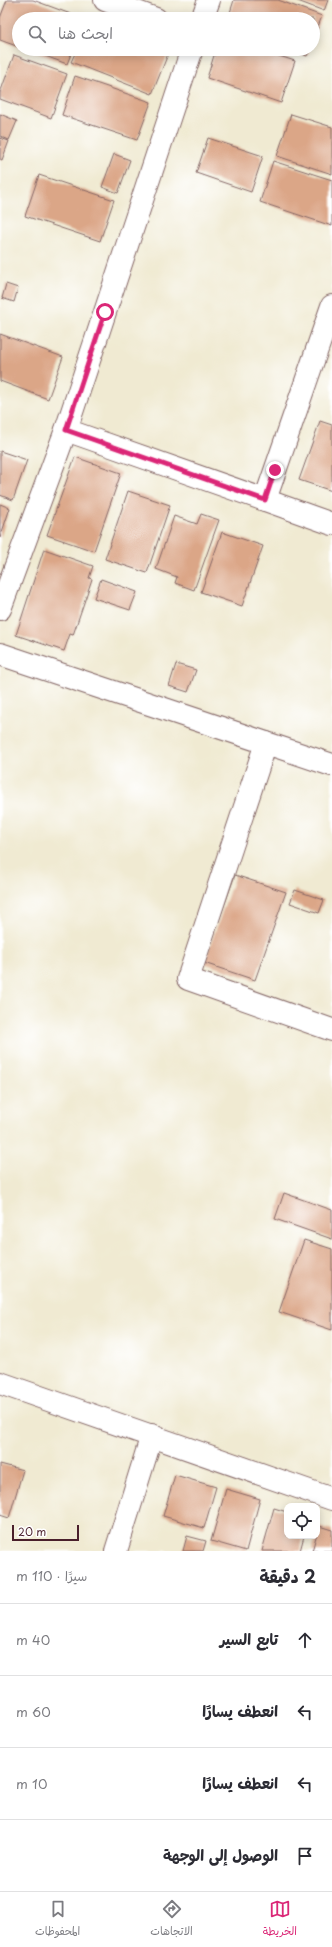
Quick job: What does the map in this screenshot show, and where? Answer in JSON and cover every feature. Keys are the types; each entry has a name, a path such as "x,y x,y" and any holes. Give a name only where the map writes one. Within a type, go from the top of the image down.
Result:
{"street":[{"path":"105,0 137,12"},
{"path":"205,12 209,0"},
{"path":"0,609 66,430 190,56"},
{"path":"265,500 332,306"},
{"path":"66,430 332,524"},
{"path":"0,654 332,765"},
{"path":"266,743 188,979 332,1030"},
{"path":"0,1383 332,1499"},
{"path":"116,1551 152,1435"}],"building":[{"path":"7,0 33,0 65,12 12,12 12,44 0,40 0,18"},
{"path":"234,0 278,0 311,12 230,12"},
{"path":"295,0 328,0 324,11"},
{"path":"14,56 67,74 51,118 0,99 0,93"},
{"path":"45,56 70,56 67,64"},
{"path":"74,56 167,56 152,94 71,62"},
{"path":"214,56 279,56 295,61 281,103 207,78"},
{"path":"75,76 151,102 137,140 62,115"},
{"path":"0,114 17,121 9,140 0,136"},
{"path":"291,114 332,127 332,174 277,156"},
{"path":"0,138 9,141 2,160 0,159"},
{"path":"208,138 263,156 251,192 196,173"},
{"path":"114,154 130,160 118,193 102,187"},
{"path":"273,161 332,180 332,226 260,202"},
{"path":"39,175 114,200 100,241 25,216"},
{"path":"6,284 18,288 14,302 2,298"},
{"path":"0,334 63,357 48,399 0,381"},
{"path":"320,421 332,425 332,491 299,480"},
{"path":"0,451 27,460 13,500 0,495"},
{"path":"75,457 121,473 94,551 47,535"},
{"path":"128,491 170,505 147,573 105,559"},
{"path":"0,504 10,508 0,538"},
{"path":"201,514 219,520 194,590 175,583 177,577 156,569 174,516 197,524"},
{"path":"222,532 263,546 242,606 201,592"},
{"path":"44,549 93,566 89,578 92,579 73,635 70,634 64,651 16,635"},
{"path":"101,579 137,592 130,610 94,598"},
{"path":"176,664 196,670 188,692 169,686"},
{"path":"235,875 286,892 255,980 204,963"},
{"path":"295,890 324,900 319,913 290,903"},
{"path":"284,1193 332,1210 332,1239 275,1219"},
{"path":"304,1240 332,1249 332,1330 279,1312"},
{"path":"0,1464 23,1470 9,1518 0,1515"},
{"path":"175,1475 216,1487 204,1528 163,1516"},
{"path":"226,1489 260,1499 246,1551 211,1541"},
{"path":"274,1508 284,1511 284,1539 303,1539 300,1551 262,1551"},
{"path":"320,1526 332,1530 332,1551 312,1551 315,1539 320,1539"},
{"path":"187,1536 206,1541 203,1551 183,1551"}],"route":[{"path":"105,312 66,430 265,500 275,470"}]}
